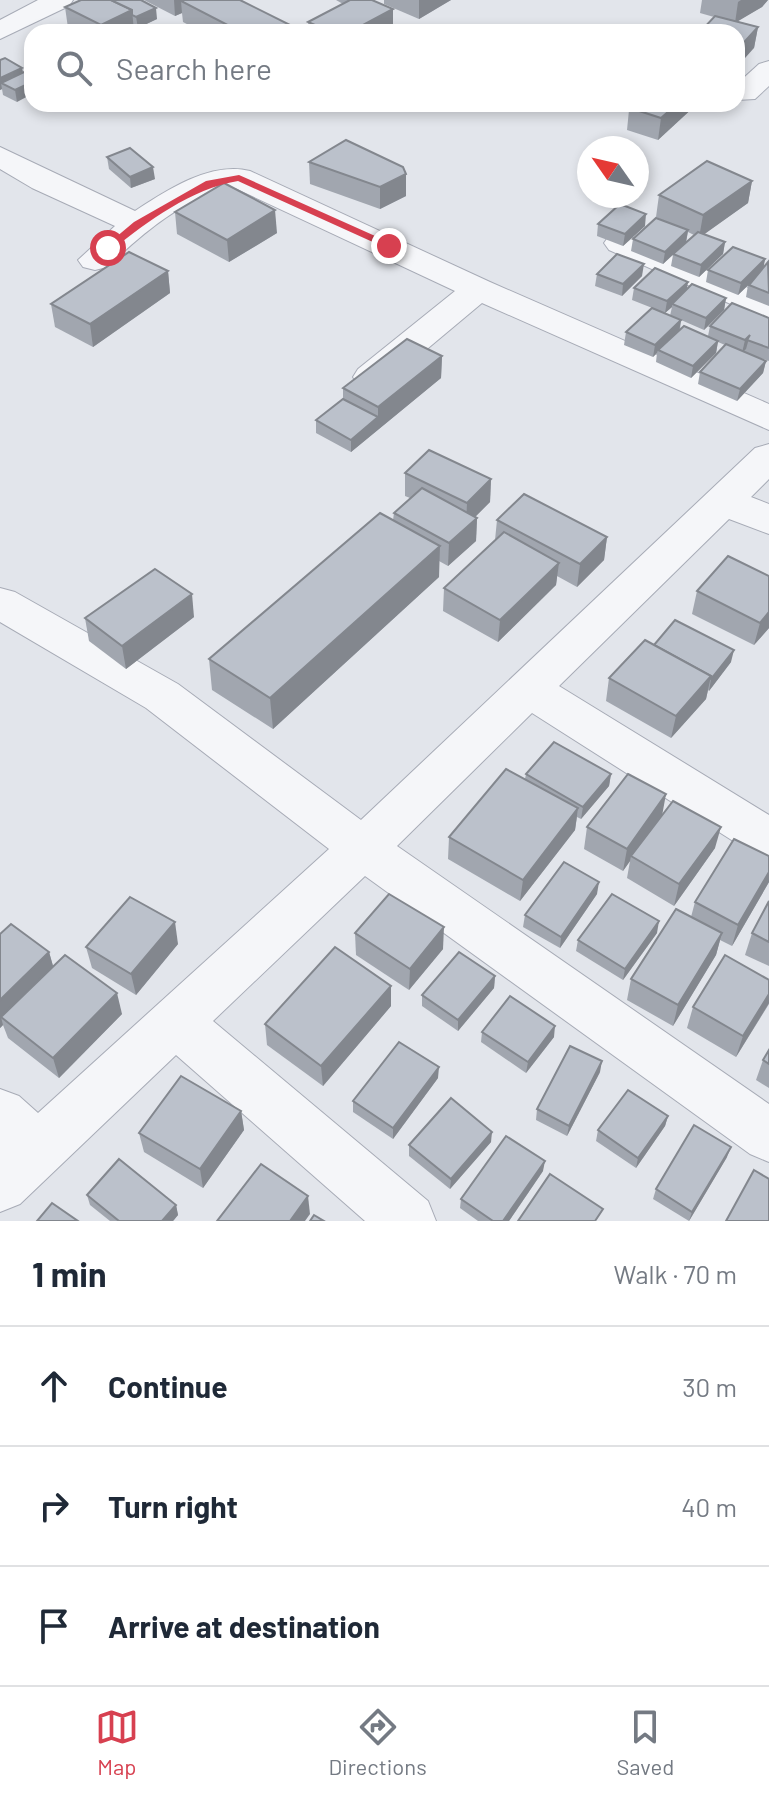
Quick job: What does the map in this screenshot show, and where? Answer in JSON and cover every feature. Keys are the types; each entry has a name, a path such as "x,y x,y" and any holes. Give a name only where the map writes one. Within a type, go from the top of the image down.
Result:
{"street":[{"path":"0,31 59,0"},
{"path":"750,94 769,70"},
{"path":"0,156 43,181 137,224"},
{"path":"95,260 137,224 209,183 239,178 478,289 769,418"},
{"path":"621,243 769,310"},
{"path":"348,395 478,289"},
{"path":"12,1149 177,1023 769,457"},
{"path":"724,501 769,520"},
{"path":"0,603 162,696 363,848 769,1136"},
{"path":"529,689 769,839"},
{"path":"177,1023 408,1221"}],"building":[{"path":"81,0 111,0 132,10 99,24 65,7"},
{"path":"111,0 141,0 156,8 136,17 132,15 132,10"},
{"path":"240,0 288,24 226,24 181,1"},
{"path":"350,0 372,0 393,9 365,24 308,22"},
{"path":"715,16 758,27 745,41 745,24 708,24"},
{"path":"5,58 22,68 0,78 0,60"},
{"path":"24,72 24,86 15,90 1,83"},
{"path":"642,112 668,112 661,118"},
{"path":"346,140 403,167 406,174 380,187 309,162"},
{"path":"130,148 153,167 130,177 107,157"},
{"path":"707,161 752,181 703,215 659,195"},
{"path":"224,183 275,210 227,240 175,212"},
{"path":"616,208 630,208 646,214 625,234 598,224"},
{"path":"656,218 688,230 665,252 633,239"},
{"path":"698,232 725,242 701,265 673,254"},
{"path":"733,247 765,259 741,283 708,270"},
{"path":"129,252 168,271 90,324 51,304"},
{"path":"617,254 644,264 623,284 597,274"},
{"path":"768,262 769,293 749,285"},
{"path":"655,268 688,282 667,301 634,288"},
{"path":"692,284 726,298 706,318 672,304"},
{"path":"732,303 769,318 769,348 747,340 750,335 745,340 710,326"},
{"path":"652,308 681,320 655,345 626,332"},
{"path":"684,326 718,341 693,366 658,350"},
{"path":"407,339 442,356 378,407 343,388"},
{"path":"726,344 766,361 740,389 700,372"},
{"path":"343,399 378,417 351,440 316,420"},
{"path":"429,450 491,479 467,503 405,473"},
{"path":"422,488 477,518 449,543 394,513"},
{"path":"524,494 607,537 580,564 497,520"},
{"path":"380,513 440,546 270,698 209,659"},
{"path":"504,532 559,563 500,620 444,588"},
{"path":"728,556 769,576 769,612 760,623 697,591"},
{"path":"155,569 192,594 122,646 85,618"},
{"path":"675,620 734,650 711,679 711,676 654,645"},
{"path":"645,640 711,676 676,716 609,678"},
{"path":"554,742 611,774 583,807 526,774"},
{"path":"506,769 578,808 523,880 449,837"},
{"path":"628,774 666,794 627,849 587,827"},
{"path":"673,801 721,827 679,884 631,856"},
{"path":"734,839 769,856 769,872 738,925 695,902"},
{"path":"564,862 599,882 561,937 525,915"},
{"path":"389,894 444,927 410,969 355,933"},
{"path":"612,894 659,921 625,969 578,940"},
{"path":"130,897 175,922 131,974 86,947"},
{"path":"769,901 769,942 752,933"},
{"path":"676,909 722,933 678,1005 631,979"},
{"path":"11,924 49,952 0,1000 0,934"},
{"path":"335,947 391,986 321,1066 265,1024"},
{"path":"459,952 495,976 458,1020 422,995"},
{"path":"65,955 117,993 53,1058 1,1017"},
{"path":"725,955 769,980 769,994 743,1036 693,1007"},
{"path":"510,996 555,1026 528,1062 482,1032"},
{"path":"399,1042 439,1067 393,1128 353,1101"},
{"path":"570,1046 602,1061 569,1126 537,1109"},
{"path":"769,1050 769,1064 763,1060"},
{"path":"181,1076 241,1111 200,1169 139,1133"},
{"path":"628,1090 668,1116 638,1158 598,1130"},
{"path":"451,1098 492,1132 451,1179 409,1145"},
{"path":"694,1125 731,1147 692,1212 656,1189"},
{"path":"506,1136 545,1161 503,1221 493,1221 461,1199"},
{"path":"119,1159 176,1205 162,1221 119,1221 87,1195"},
{"path":"261,1164 308,1196 290,1221 217,1221"},
{"path":"754,1170 769,1179 769,1221 726,1221"},
{"path":"550,1174 603,1209 595,1221 518,1221"},
{"path":"52,1203 78,1221 37,1221"},
{"path":"314,1215 324,1221 310,1221"}],"route":[{"path":"108,248 137,224 209,183 225,178 256,183 389,246"}]}
